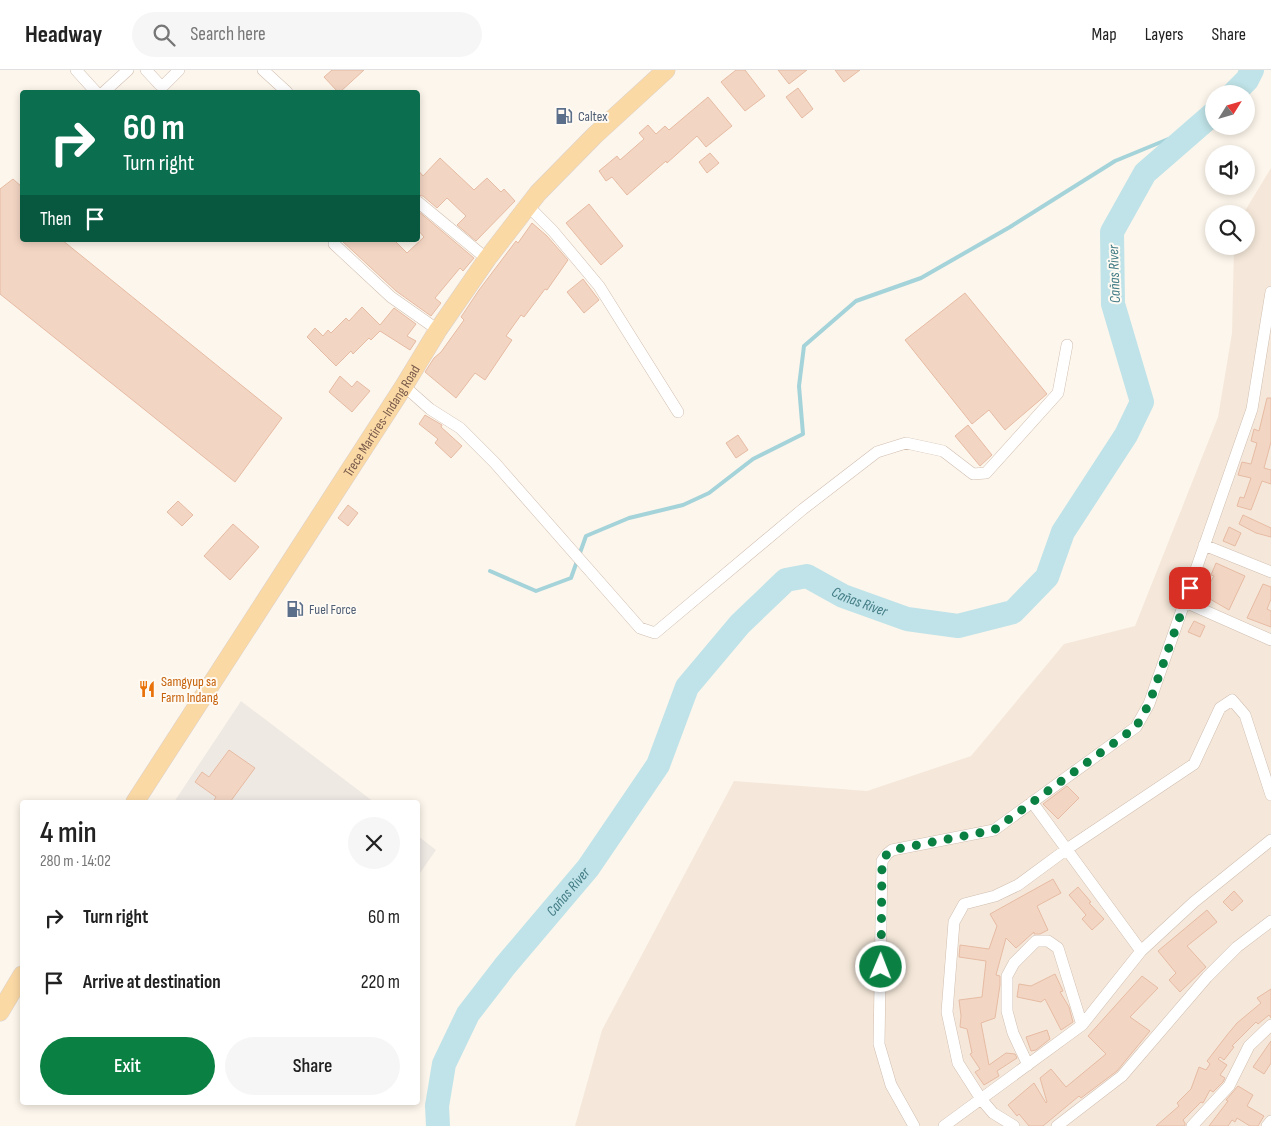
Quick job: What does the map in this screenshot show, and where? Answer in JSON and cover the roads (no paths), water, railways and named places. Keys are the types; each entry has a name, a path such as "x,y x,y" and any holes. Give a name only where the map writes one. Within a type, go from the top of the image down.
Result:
{"main road":[{"name":"Trece Martires-Indang Road","path":"136,800 404,386 438,330 487,259 551,178 666,70"},
{"path":"0,1012 20,978"}],"street":[{"path":"76,70 94,90"},
{"path":"106,90 128,70"},
{"path":"146,70 160,84 164,85 179,70"},
{"path":"263,70 285,90"},
{"path":"420,204 487,259"},
{"path":"528,206 553,231 599,286 678,412"},
{"path":"334,244 391,297 438,330"},
{"path":"914,1126 891,1085 879,1044 882,861 892,850 994,830 1136,727 1149,704 1252,409 1271,292"},
{"path":"404,386 430,410 460,428 495,462 640,628 655,633 803,510 877,452 906,443 943,451 973,474 986,473 1058,393 1067,344"},
{"path":"1204,545 1271,572"},
{"path":"1184,602 1271,640"},
{"path":"1014,1126 993,1113 981,1099 958,1063 947,1012 954,922 964,904 995,896 1018,885 1067,849 1194,764 1220,708 1232,700 1245,715 1271,794"},
{"path":"1032,802 1141,951"},
{"path":"944,1126 1082,1025 1141,951 1194,902 1271,840"},
{"path":"1058,1126 1122,1076 1206,977 1237,947 1271,921"},
{"path":"1028,1065 1013,1033 1007,1011 1007,976 1014,963 1036,941 1048,941 1058,948 1082,1025"},
{"path":"1192,1126 1229,1086 1249,1046 1271,1025"},
{"path":"1267,1126 1271,1121"}],"waterway":[{"name":"Cañas River","path":"1242,85 1252,70"},
{"name":"Cañas River","path":"438,1126 437,1106 444,1064 468,1014 505,966 588,868 658,765 687,687 740,624 786,580 807,576 843,596 907,619 958,626 1013,612 1047,577 1063,532 1126,435 1142,402 1113,304 1112,232 1145,173 1205,121"},
{"path":"490,571 536,591 571,578 586,536 629,518 683,505 709,493 753,459 803,434 799,386 804,346 856,301 921,278 1010,227 1115,161 1200,126"}],"place":[{"name":"Caltex","path":"564,116"},
{"name":"Fuel Force","path":"295,609"},
{"name":"Samgyup sa Farm Indang","path":"147,689"}]}
